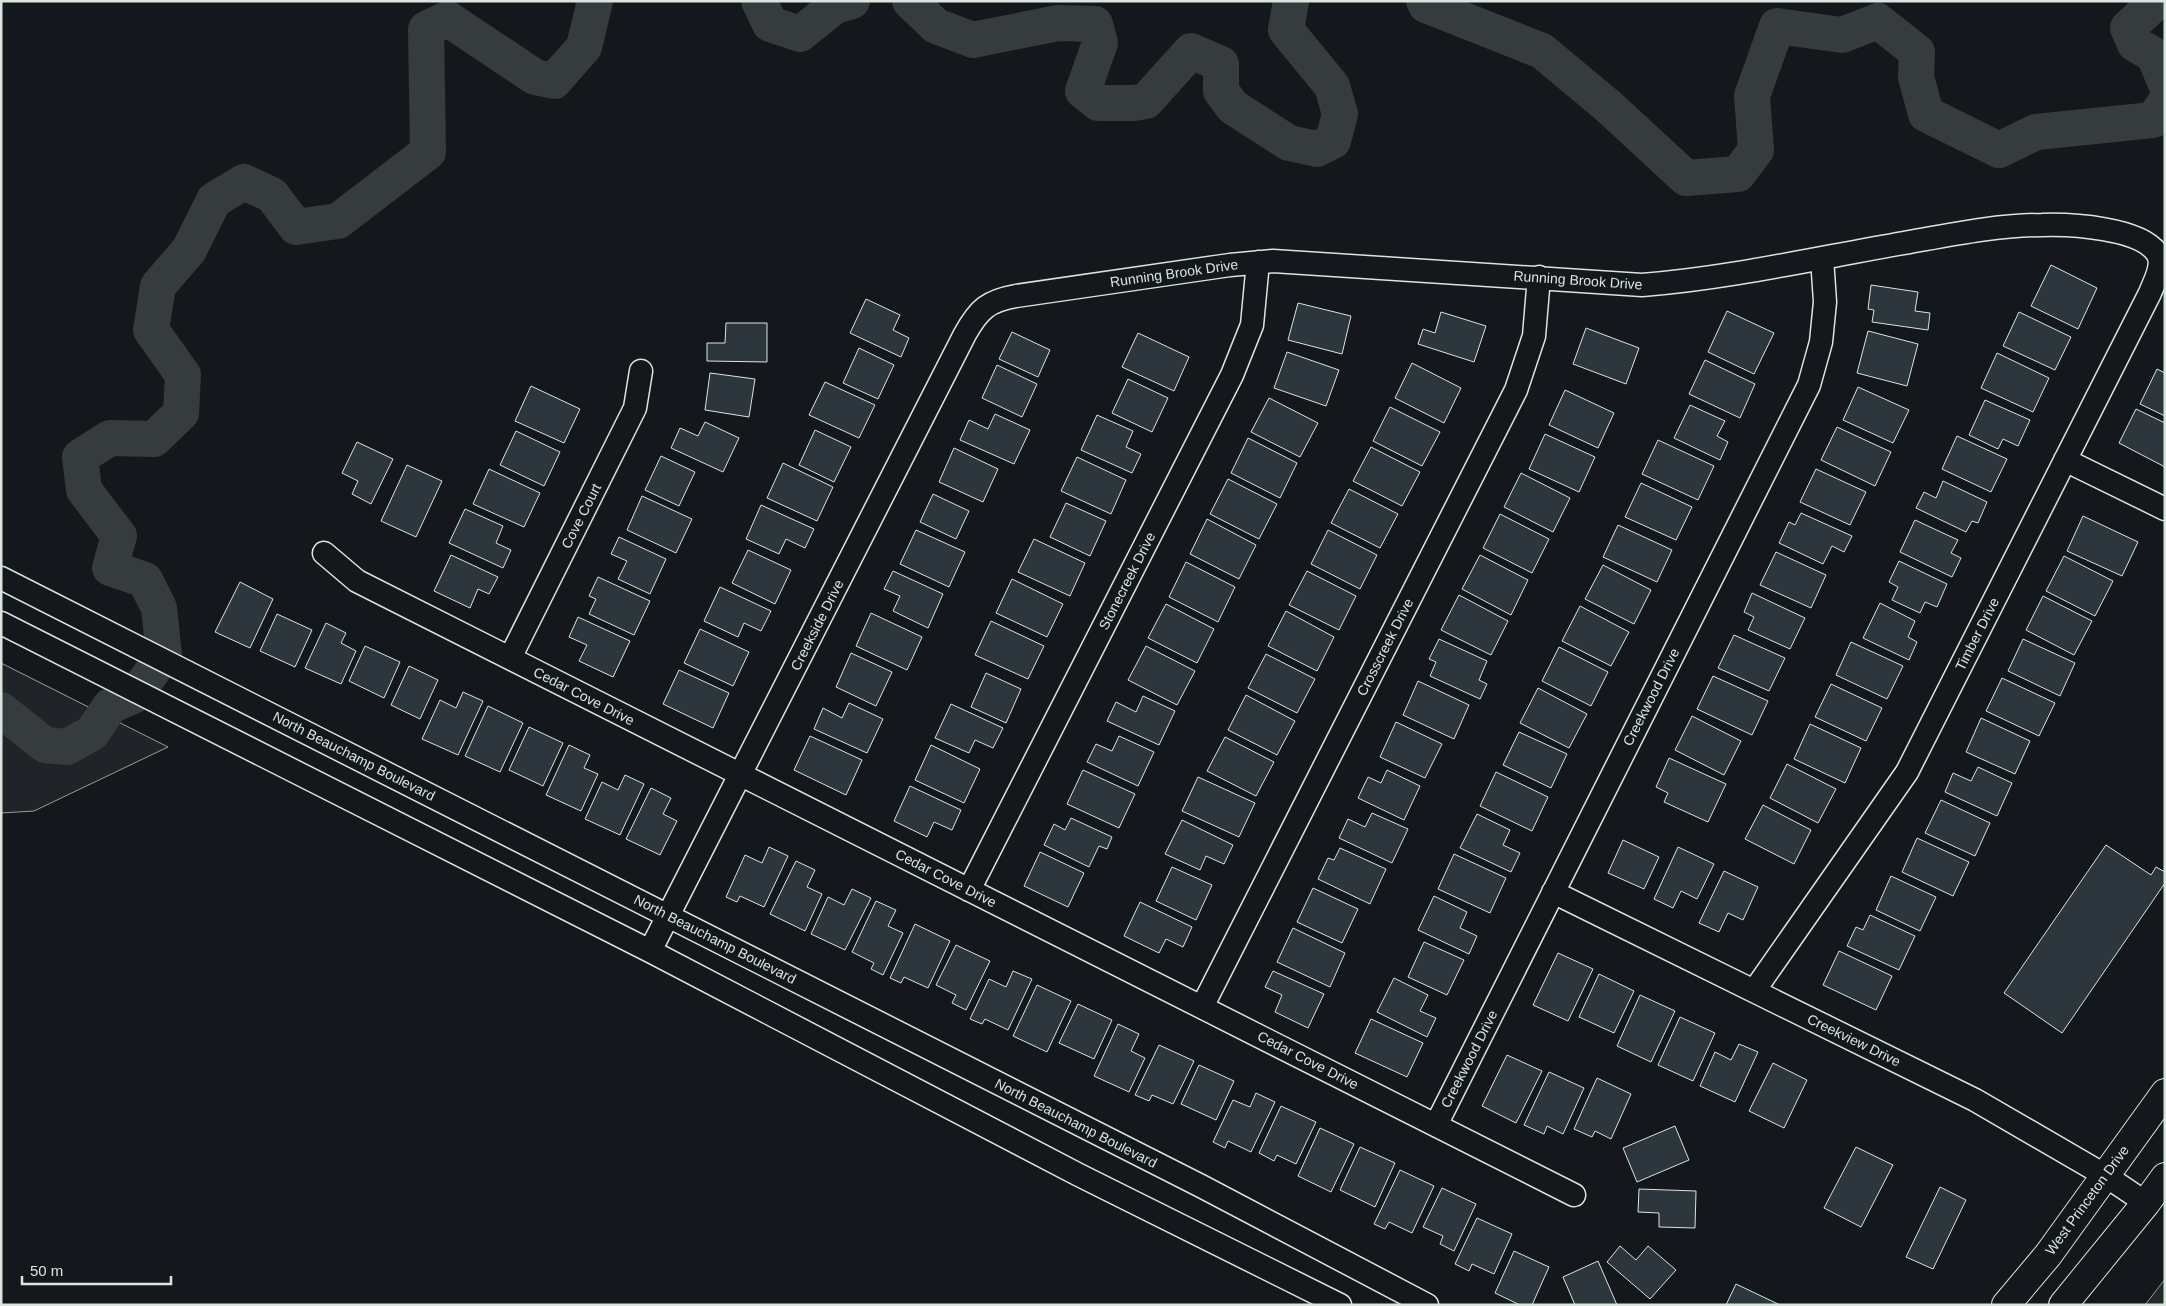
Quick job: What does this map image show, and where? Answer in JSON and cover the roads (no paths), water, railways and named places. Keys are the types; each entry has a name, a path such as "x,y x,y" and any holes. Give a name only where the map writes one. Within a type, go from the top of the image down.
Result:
{"highway":[{"name":"West Princeton Drive","path":"2006,1305 2048,1255 2165,1092"},
{"path":"2063,1305 2165,1177"}],"street":[{"name":"Running Brook Drive","path":"988,304 1016,296 1272,261 1642,285 1692,281 1978,230 2043,225 2089,227 2126,235 2148,244 2158,255"},
{"name":"Timber Drive","path":"1754,991 1907,772 2150,293 2160,269 2158,255"},
{"name":"Creekwood Drive","path":"1436,1125 1809,384 1821,342 1825,302 1822,258"},
{"name":"Stonecreek Drive","path":"970,890 1232,375 1252,326 1258,262"},
{"name":"Crosscreek Drive","path":"1202,1007 1516,390 1534,336 1539,277"},
{"name":"Creekside Drive","path":"650,951 974,316 988,304"},
{"name":"Cove Court","path":"510,658 635,408 641,371"},
{"path":"2065,460 2165,509"},
{"name":"Cedar Cove Drive","path":"324,553 357,581 1574,1194"},
{"name":"North Beauchamp Boulevard","path":"1,578 1201,1186 1427,1305"},
{"path":"1,623 650,951 1079,1175 1340,1305"},
{"name":"Creekview Drive","path":"1553,892 1975,1100 2106,1176 2146,1203"}],"waterway":[{"path":"1,710 45,745 67,747 92,733 110,706 135,695 164,655 159,608 145,580 110,568 119,536 84,490 80,457 110,438 154,439 181,413 183,375 151,330 158,286 189,250 214,200 244,182 272,195 296,227 338,221 428,152 426,29 448,19 535,77 554,81 584,47 595,1"},
{"path":"759,1 770,24 800,34 835,6 852,1"},
{"path":"910,1 936,26 973,40 1058,23 1095,24 1100,43 1083,91 1098,103 1146,101 1191,51 1221,64 1221,91 1233,107 1289,143 1317,149 1333,141 1340,114 1332,86 1286,30 1291,1"},
{"path":"1424,1 1426,5 1542,51 1608,106 1686,178 1738,174 1756,150 1752,96 1777,26 1842,35 1878,21 1917,52 1916,77 1926,114 1999,150 2036,132 2153,120 2165,103"},
{"path":"2157,1 2128,28 2135,44 2154,55 2165,82"}]}
